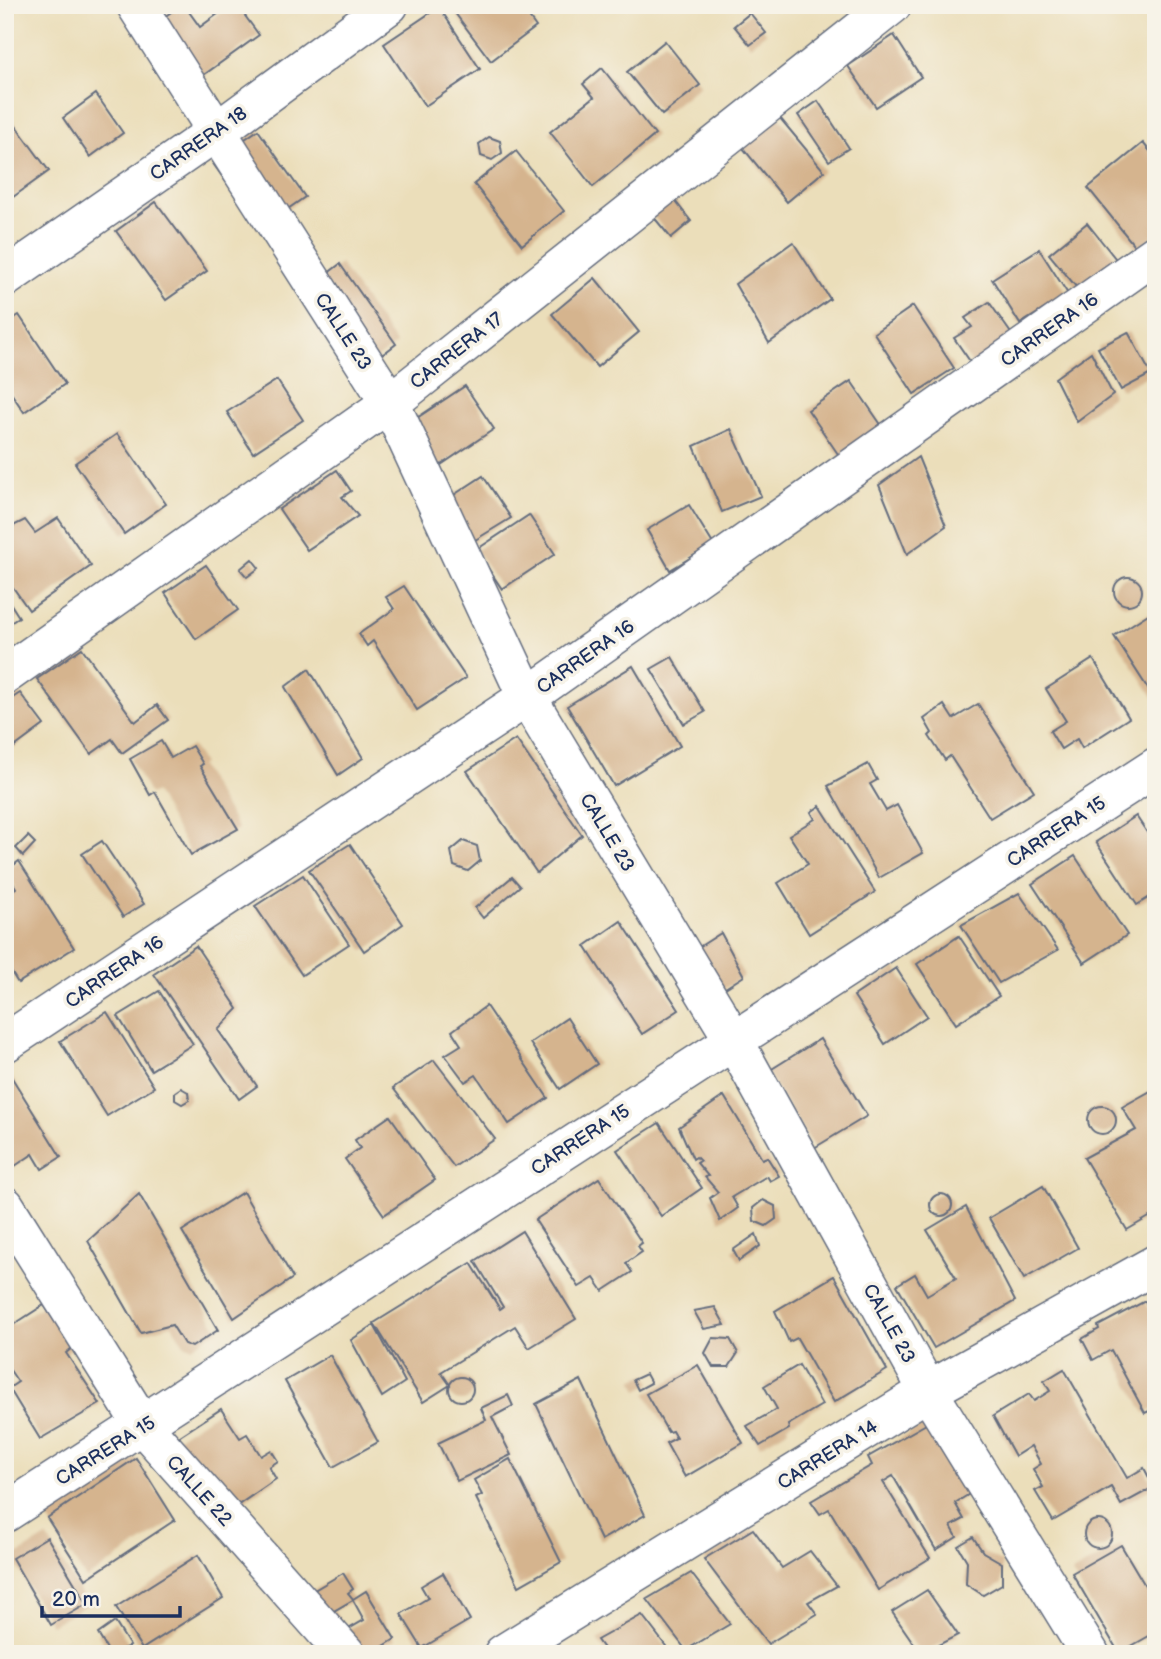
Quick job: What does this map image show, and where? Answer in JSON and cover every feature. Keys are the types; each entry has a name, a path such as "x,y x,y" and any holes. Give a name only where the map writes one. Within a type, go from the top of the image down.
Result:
{"street":[{"name":"CALLE 23","path":"136,5 390,403 527,696 733,1040 928,1391 1090,1654"},
{"name":"CARRERA 18","path":"5,278 216,131 389,5"},
{"name":"CARRERA 17","path":"5,675 390,403 892,5"},
{"name":"CARRERA 16","path":"5,1044 527,696 1156,254"},
{"name":"CARRERA 15","path":"5,1513 1156,767"},
{"name":"CALLE 22","path":"5,1206 143,1426 346,1654"},
{"name":"CARRERA 14","path":"503,1654 928,1391 1156,1264"}],"building":[{"path":"184,5 200,27 230,5 237,5 259,35 180,92 139,35"},
{"path":"449,5 520,5 536,27 491,61"},
{"path":"439,7 480,69 425,106 384,44"},
{"path":"750,13 766,33 750,45 734,26"},
{"path":"894,35 921,77 876,107 848,66"},
{"path":"665,41 700,85 662,115 627,72"},
{"path":"602,68 655,135 593,187 550,132 594,97 583,84"},
{"path":"96,94 123,133 90,157 63,118"},
{"path":"818,101 849,148 829,161 798,115"},
{"path":"5,111 49,171 9,200 5,195"},
{"path":"775,112 824,171 787,202 738,142"},
{"path":"258,130 305,197 259,229 212,162"},
{"path":"489,137 500,141 502,153 492,160 481,156 479,144"},
{"path":"1143,143 1156,158 1156,233 1137,249 1088,188"},
{"path":"516,151 564,211 522,245 474,184"},
{"path":"672,197 691,221 671,238 652,215"},
{"path":"156,202 207,271 166,300 116,231"},
{"path":"1087,223 1119,263 1082,294 1049,254"},
{"path":"793,242 830,299 769,343 735,284"},
{"path":"1039,249 1068,294 1020,324 992,279"},
{"path":"340,264 396,344 356,375 301,294"},
{"path":"595,278 639,332 597,367 552,314"},
{"path":"989,302 1015,339 974,367 954,338 972,327 965,318"},
{"path":"913,306 954,368 914,394 874,333"},
{"path":"19,315 65,384 24,412 5,384 5,324"},
{"path":"1128,332 1151,374 1121,390 1098,348"},
{"path":"1091,352 1113,395 1077,422 1055,378"},
{"path":"277,380 303,420 253,453 227,412"},
{"path":"851,381 884,429 840,457 808,410"},
{"path":"465,386 494,429 426,475 396,432"},
{"path":"731,429 761,496 722,512 694,446"},
{"path":"117,434 166,504 124,534 75,463"},
{"path":"918,457 946,526 907,554 879,485"},
{"path":"337,470 351,491 342,497 358,516 307,550 279,509"},
{"path":"483,476 511,518 467,545 440,504"},
{"path":"689,505 713,544 670,570 647,530"},
{"path":"529,515 555,554 502,589 476,550"},
{"path":"58,518 91,566 29,610 5,576 5,530 25,520 35,533"},
{"path":"252,559 259,568 247,577 240,569"},
{"path":"206,565 238,610 196,639 165,593"},
{"path":"1128,577 1138,581 1142,591 1138,601 1128,605 1118,601 1114,591 1118,581"},
{"path":"404,586 466,678 417,710 373,641 367,646 359,634 394,609 386,597"},
{"path":"5,595 19,617 5,627"},
{"path":"1156,609 1156,701 1114,636"},
{"path":"82,648 135,722 157,705 168,720 122,753 112,739 91,754 37,679"},
{"path":"672,657 705,712 684,724 651,669"},
{"path":"1093,659 1129,718 1082,748 1077,739 1061,749 1050,731 1066,721 1046,689"},
{"path":"633,666 680,746 614,786 567,706"},
{"path":"309,669 363,758 338,775 285,687"},
{"path":"20,693 44,725 5,754 5,703"},
{"path":"978,704 1034,791 990,818 950,756 945,760 929,736 932,733 924,719 944,705 953,719"},
{"path":"516,739 582,835 537,873 467,771"},
{"path":"161,741 171,758 192,746 203,764 200,766 238,829 191,855 155,792 150,795 130,759"},
{"path":"868,764 877,780 870,784 886,811 897,805 923,853 879,878 828,786"},
{"path":"820,806 875,892 809,934 778,883 808,864 789,835 815,819 811,812"},
{"path":"1136,816 1156,846 1156,893 1137,905 1096,842"},
{"path":"28,836 35,843 23,856 16,848"},
{"path":"102,841 144,904 123,917 82,854"},
{"path":"463,841 477,846 480,861 468,871 454,866 451,851"},
{"path":"350,844 403,924 364,951 309,870"},
{"path":"1075,856 1127,935 1084,963 1032,884"},
{"path":"19,861 74,948 18,983 5,962 5,895 16,888 6,871"},
{"path":"303,875 349,944 302,975 255,906"},
{"path":"512,877 520,886 483,918 475,908"},
{"path":"1019,893 1058,950 999,983 961,925"},
{"path":"621,921 679,1010 642,1034 585,946"},
{"path":"721,933 744,976 722,990 699,947"},
{"path":"959,936 999,996 956,1024 917,964"},
{"path":"196,946 238,1009 218,1030 257,1086 239,1099 154,974"},
{"path":"896,968 927,1016 885,1044 854,996"},
{"path":"159,991 193,1044 151,1070 118,1016"},
{"path":"486,1006 548,1098 509,1124 476,1075 465,1082 445,1055 461,1045 452,1031"},
{"path":"107,1012 154,1087 107,1116 60,1041"},
{"path":"567,1018 597,1064 560,1089 530,1043"},
{"path":"820,1039 867,1116 814,1148 767,1072"},
{"path":"434,1060 495,1139 454,1167 393,1088"},
{"path":"9,1073 61,1157 42,1169 33,1154 12,1168 5,1158 5,1075"},
{"path":"181,1088 188,1092 189,1100 182,1104 175,1100 175,1092"},
{"path":"1156,1088 1156,1213 1127,1230 1084,1158 1136,1130 1122,1107"},
{"path":"724,1096 762,1159 767,1157 779,1176 770,1181 767,1176 732,1197 738,1208 720,1221 710,1198 718,1192 705,1177 708,1176 697,1163 700,1161 696,1157 693,1159 679,1127"},
{"path":"1102,1106 1112,1110 1116,1120 1112,1130 1102,1134 1092,1130 1088,1120 1092,1110"},
{"path":"390,1116 435,1180 384,1215 345,1159 360,1148 355,1140"},
{"path":"659,1123 702,1188 661,1216 617,1150"},
{"path":"599,1178 642,1243 638,1246 642,1252 626,1263 632,1272 603,1291 594,1278 579,1287 535,1220"},
{"path":"1043,1186 1078,1248 1024,1279 989,1218"},
{"path":"243,1192 293,1278 234,1318 182,1231"},
{"path":"139,1194 218,1330 192,1347 184,1344 172,1325 141,1333 88,1241"},
{"path":"937,1194 945,1194 952,1201 952,1209 945,1216 937,1216 930,1209 930,1201"},
{"path":"763,1200 775,1206 776,1219 766,1226 754,1221 753,1208"},
{"path":"966,1207 1015,1301 934,1348 897,1285 915,1274 927,1295 956,1278 927,1230"},
{"path":"522,1231 576,1319 529,1348 515,1326 441,1372 450,1385 423,1402 374,1323 471,1263 500,1309 503,1307 475,1261"},
{"path":"756,1234 760,1246 739,1261 733,1250"},
{"path":"834,1276 887,1370 834,1402 797,1338 789,1342 775,1311"},
{"path":"1145,1301 1156,1321 1156,1408 1145,1413 1111,1350 1093,1360 1082,1339 1099,1329 1098,1326"},
{"path":"44,1305 72,1348 66,1353 100,1404 40,1439 9,1388 18,1382 5,1363 5,1314 13,1325"},
{"path":"715,1307 725,1325 704,1329 694,1311"},
{"path":"374,1325 405,1382 382,1397 351,1340"},
{"path":"713,1338 730,1339 738,1353 729,1367 713,1367 705,1353"},
{"path":"330,1355 378,1442 333,1467 285,1381"},
{"path":"698,1365 743,1443 685,1477 666,1443 676,1438 672,1431 668,1432 646,1394"},
{"path":"799,1365 822,1405 760,1446 747,1426 777,1409 764,1386"},
{"path":"1064,1369 1127,1478 1144,1468 1154,1487 1121,1505 1111,1487 1053,1521 1035,1491 1043,1487 1033,1469 1041,1464 1031,1446 1015,1456 993,1416 1029,1394 1034,1401 1050,1391 1044,1381"},
{"path":"646,1374 651,1383 638,1390 633,1380"},
{"path":"461,1377 469,1381 473,1389 469,1397 461,1401 453,1397 449,1389 453,1381"},
{"path":"581,1380 645,1515 601,1540 536,1404"},
{"path":"508,1395 513,1406 492,1417 511,1455 457,1481 438,1443 486,1420 481,1408"},
{"path":"221,1409 240,1438 247,1434 261,1456 271,1450 278,1461 269,1467 276,1479 225,1514 177,1438"},
{"path":"928,1423 971,1493 955,1503 964,1519 951,1526 957,1537 936,1550 893,1476 883,1482 930,1558 878,1590 829,1509 820,1514 811,1501 872,1465 868,1457"},
{"path":"136,1458 175,1520 86,1579 47,1518"},
{"path":"510,1459 561,1562 519,1586 476,1498 482,1495 474,1480"},
{"path":"1098,1520 1108,1524 1112,1534 1108,1544 1098,1548 1088,1544 1084,1534 1088,1524"},
{"path":"753,1529 782,1568 810,1551 837,1586 808,1602 817,1614 768,1644 704,1559"},
{"path":"47,1537 87,1604 51,1625 12,1558"},
{"path":"973,1537 983,1552 1002,1563 1002,1584 983,1595 966,1584 967,1561 958,1546"},
{"path":"1121,1545 1156,1604 1156,1632 1119,1653 1072,1573"},
{"path":"198,1555 223,1598 142,1649 116,1607"},
{"path":"343,1573 353,1589 348,1593 353,1599 366,1591 395,1639 371,1654 323,1654 296,1601","holes":["353,1600 364,1620 345,1631 334,1611"]},
{"path":"443,1573 470,1620 422,1648 401,1614 428,1598 421,1586"},
{"path":"691,1573 730,1624 686,1650 647,1599"},
{"path":"927,1590 958,1635 921,1654 892,1612"},
{"path":"642,1615 672,1654 607,1654 597,1640"},
{"path":"115,1622 130,1646 110,1654 98,1634"}]}
